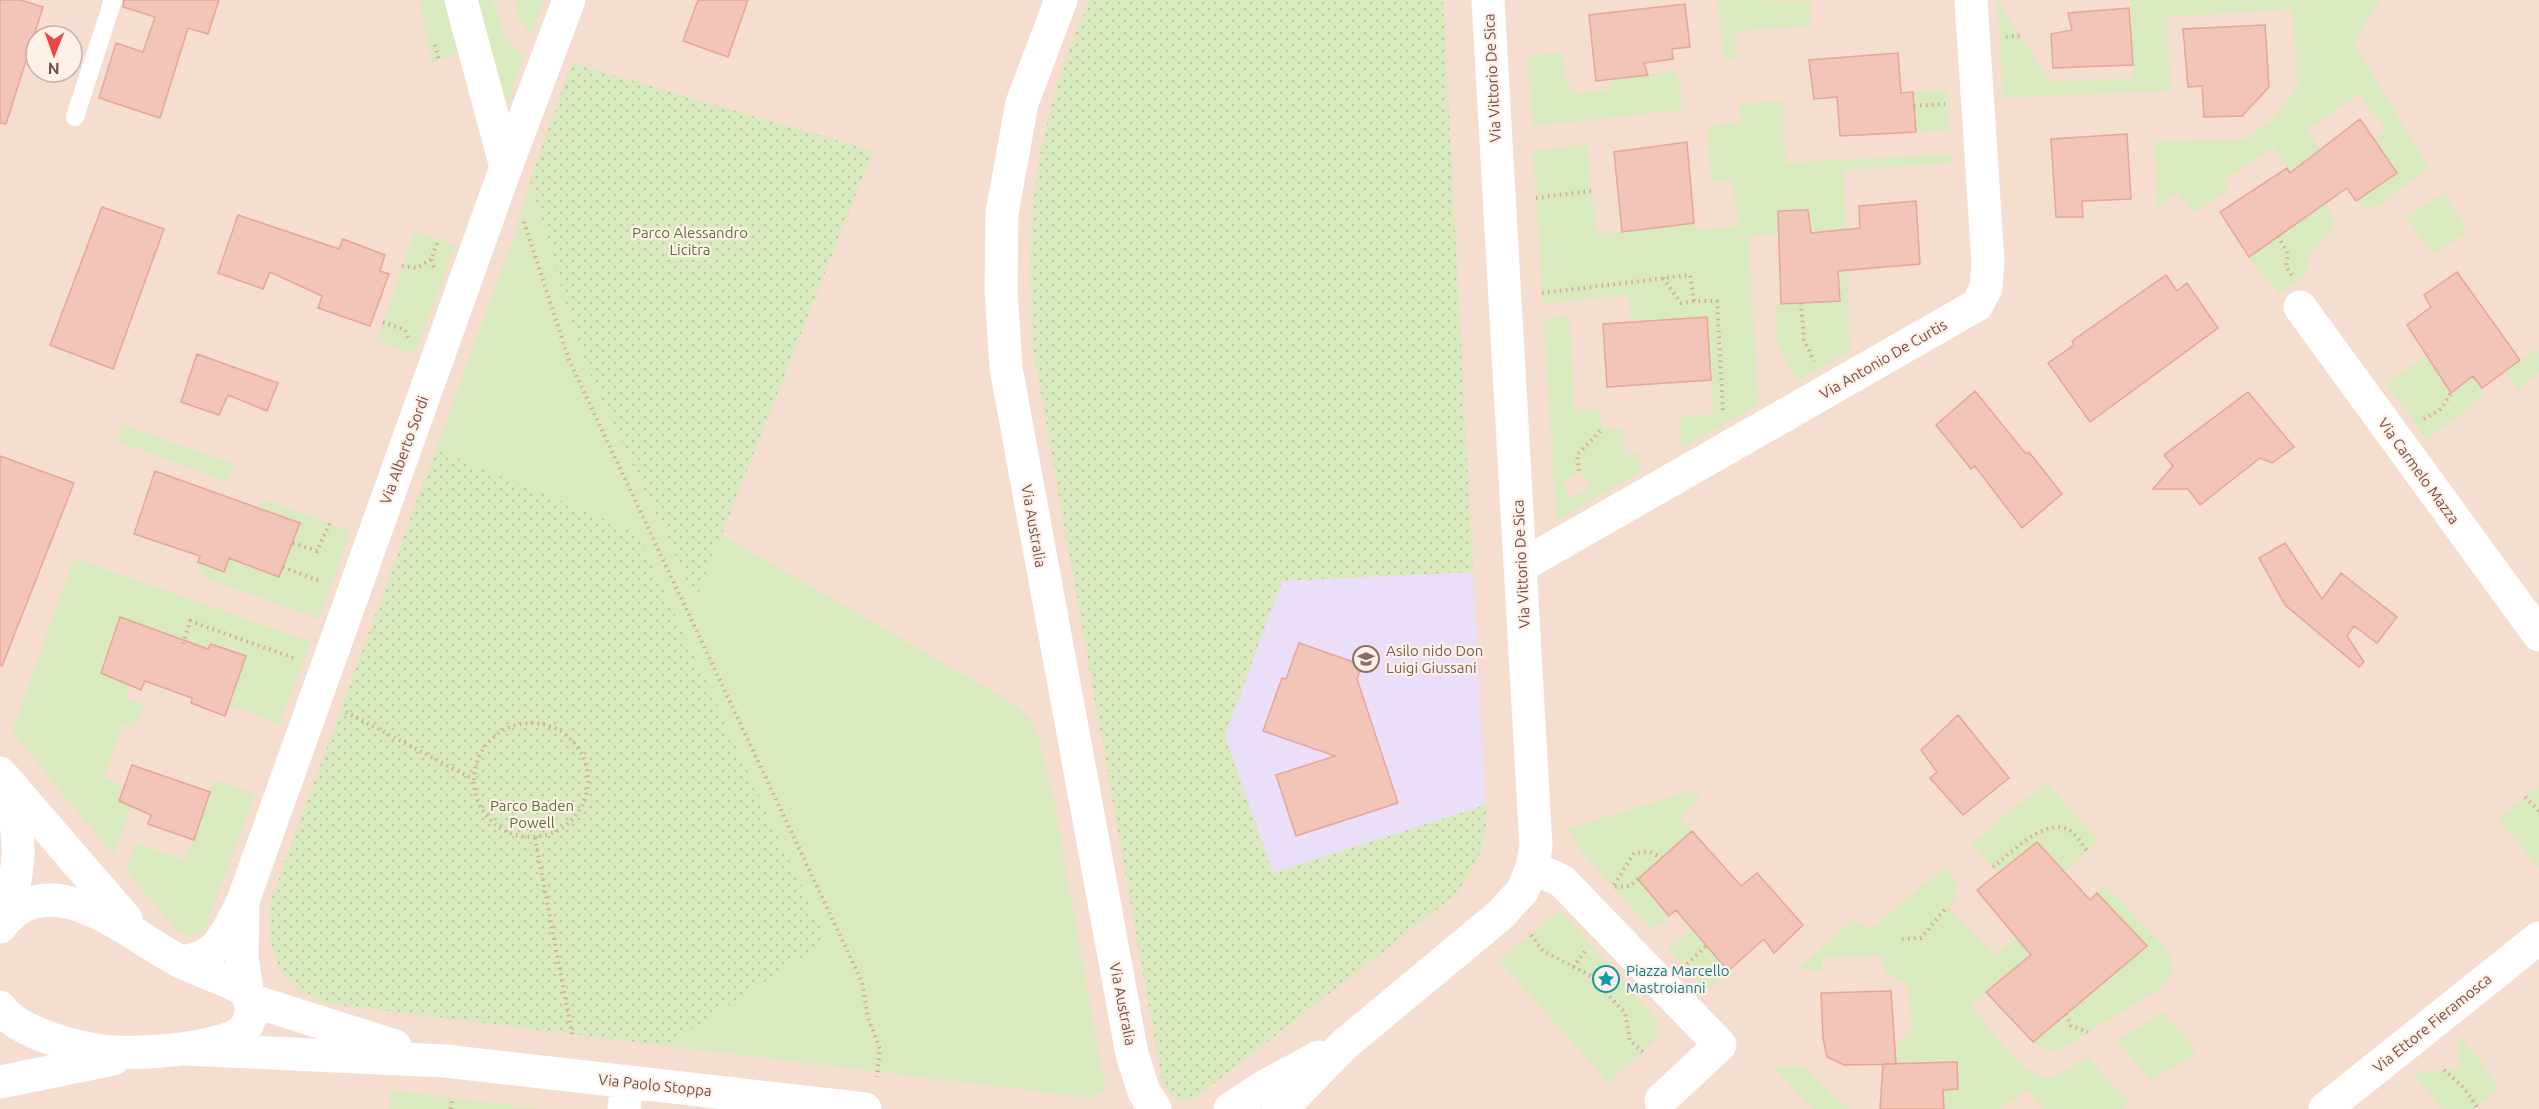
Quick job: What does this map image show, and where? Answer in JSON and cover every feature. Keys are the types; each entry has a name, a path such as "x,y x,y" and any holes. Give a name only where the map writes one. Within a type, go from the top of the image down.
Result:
{"street":[{"path":"461,0 506,167"},
{"name":"Via Alberto Sordi","path":"181,962 208,956 221,942 243,901 568,0"},
{"name":"Via Australia","path":"1061,0 1022,103 1002,213 1001,290 1006,368 1132,1054"},
{"name":"Via Vittorio De Sica","path":"1345,1044 1499,916 1523,890 1536,848 1488,0"},
{"name":"Via Antonio De Curtis","path":"1521,566 1977,305 1986,288 1988,262 1971,0"},
{"name":"Via Carmelo Mazza","path":"2300,307 2539,635"},
{"path":"1,774 15,812 18,835 17,870 12,896 1,925"},
{"path":"1,774 144,940"},
{"path":"1532,867 1562,881 1720,1046 1661,1100"},
{"name":"Via Paolo Stoppa","path":"1,925 26,907 53,900 89,908 181,962 235,984 249,998 316,1023 445,1061 626,1096 865,1109"},
{"name":"Via Alberto Sordi","path":"185,1049 235,1036 246,1027 251,1014 242,957 243,901"},
{"name":"Via Ettore Fieramosca","path":"2325,1109 2539,938"},
{"path":"11,1018 73,1044 104,1051 153,1052"},
{"path":"0,1080 23,1066 27,1060 31,1042 11,1018"},
{"path":"1230,1109 1265,1086 1345,1044"},
{"path":"1278,1109 1293,1097 1345,1044"},
{"path":"0,1080 153,1052 185,1049"},
{"name":"Via Paolo Stoppa","path":"185,1049 445,1061"},
{"path":"1131,1109 1132,1054"},
{"path":"1132,1054 1144,1092 1155,1109"}],"lane":[{"path":"75,117 113,0"}],"path":[{"path":"1914,106 1949,104"},
{"path":"506,167 569,360 862,982 868,1018 880,1049 877,1079"},
{"path":"1536,198 1592,191"},
{"path":"2278,236 2288,254 2286,266 2295,282 2300,307"},
{"path":"402,266 417,268 431,259"},
{"path":"1542,293 1690,275 1694,301"},
{"path":"1664,278 1681,303 1717,301 1724,412"},
{"path":"1801,303 1804,340 1818,369"},
{"path":"383,322 405,330 410,342"},
{"path":"2416,425 2441,409 2451,393"},
{"path":"1579,471 1577,455 1602,429"},
{"path":"292,543 317,551 330,523"},
{"path":"283,567 331,585"},
{"path":"183,644 190,621 303,661"},
{"path":"341,709 473,779"},
{"path":"526,723 551,726 568,736 582,754 588,773 588,794 570,823 555,833 535,838 515,836 498,828 483,814 476,799 473,779 479,754 491,738 507,727 526,723"},
{"path":"2525,797 2539,811"},
{"path":"1993,867 2044,828 2059,826 2071,831 2087,851"},
{"path":"535,838 572,1034"},
{"path":"1638,879 1630,886 1613,887 1634,853 1650,852 1662,858"},
{"path":"1902,939 1921,938 1947,907"},
{"path":"1530,935 1543,951 1591,976 1625,1012 1630,1041 1643,1052"},
{"path":"1573,967 1590,944"},
{"path":"1685,967 1706,946"},
{"path":"2066,1014 2071,1026 2088,1032"},
{"path":"2444,1070 2464,1088 2477,1107"},
{"path":"451,1109 452,1098"}],"shaded area":[{"path":"0,0 2539,0 2539,1109 0,1109"},
{"name":"Asilo nido Don Luigi Giussani","path":"1473,572 1486,805 1273,873 1225,736 1282,581"}],"green space":[{"path":"419,0 448,0 459,53 432,62"},
{"path":"477,0 493,0 506,40 524,56 507,103"},
{"path":"515,0 544,0 532,35 518,19"},
{"path":"1089,0 1443,0 1473,572 1282,581 1225,736 1273,873 1486,805 1483,843 1469,876 1453,897 1193,1100 1176,1099 1162,1082 1033,348 1031,236 1039,163 1059,80"},
{"path":"1718,0 1810,2 1811,26 1735,31 1737,58 1724,60"},
{"path":"1997,0 2050,82 2133,79 2130,0 2380,0 2354,43 2429,168 2378,206 2368,210 2356,201 2397,173 2374,139 2386,130 2359,94 2307,130 2342,180 2321,195 2335,221 2328,235 2310,254 2306,274 2279,294 2249,257 2314,210 2274,146 2223,181 2228,190 2194,213 2177,192 2157,207 2155,141 2246,140 2272,120 2298,86 2292,9 2167,17 2171,91 2003,98"},
{"path":"1561,52 1566,83 1576,93 1611,90 1610,80 1677,71 1682,110 1532,126 1528,57"},
{"name":"Parco Alessandro Licitra","path":"572,63 873,151 696,600 582,357 530,180"},
{"path":"1948,90 1950,130 1916,132 1913,92"},
{"path":"1782,101 1786,163 1952,154 1952,163 1843,170 1850,351 1797,381 1777,343 1775,305 1840,301 1835,231 1811,233 1807,210 1779,211 1779,234 1748,236 1759,404 1681,449 1679,418 1713,414 1707,317 1632,323 1628,295 1543,304 1533,151 1586,144 1597,234 1694,223 1696,230 1739,226 1732,180 1712,182 1707,126 1741,123 1740,104"},
{"path":"530,180 582,357 696,599 722,535 1016,705 1031,719 1040,743 1053,796 1105,1089 1092,1098 667,1046 827,941 637,533 436,449 513,239"},
{"path":"2444,192 2468,232 2433,254 2406,218"},
{"path":"415,231 455,245 415,355 377,340"},
{"path":"1569,315 1574,410 1600,409 1602,429 1623,428 1625,455 1638,453 1641,472 1556,521 1544,319","holes":["1579,472 1591,486 1570,499 1562,483"]},
{"path":"2538,347 2539,373 2517,391 2506,371"},
{"path":"2427,355 2451,393 2473,376 2482,388 2479,400 2427,440 2386,383"},
{"path":"123,425 234,464 227,482 117,441"},
{"name":"Parco Baden Powell","path":"436,449 637,533 827,941 667,1046 326,1003 296,987 287,978 276,959 270,938 270,903"},
{"path":"263,499 351,531 319,619 204,578 198,562 224,572 229,558 279,577 300,523 260,509"},
{"path":"74,558 311,642 280,724 229,705 246,656 211,644 206,655 192,650 166,634 120,617 101,673 130,685 126,698 144,704 136,728 123,723 105,778 124,787 119,801 131,807 114,856 12,732"},
{"path":"215,780 255,794 206,926 192,937 178,932 126,870 135,843 185,860"},
{"path":"2046,782 2099,841 2064,872 2037,842 1999,873 1971,844"},
{"path":"2539,785 2539,868 2498,820"},
{"path":"1693,790 1700,798 1680,817 1692,831 1638,879 1669,916 1652,930 1579,849 1568,829"},
{"path":"1945,867 1959,884 1953,891 1959,898 1947,907 1996,956 2022,931 2038,949 1971,1006 2008,1050 2030,1071 2041,1076 2056,1076 2087,1056 2130,1104 2123,1109 2043,1109 2027,1089 2000,1109 1944,1109 1943,1090 1958,1088 1957,1062 1896,1064 1895,1047 1912,1030 1907,985 1884,972 1883,956 1822,958 1822,971 1798,969 1854,919 1870,930"},
{"path":"2107,886 2169,952 2172,974 2159,989 2058,1051 2045,1051 2033,1042 2146,946 2097,893"},
{"path":"1561,910 1658,1021 1656,1040 1609,1083 1499,960"},
{"path":"1703,919 1711,930 1700,939 1728,971 1706,991 1668,949"},
{"path":"2163,1012 2197,1052 2152,1081 2117,1041"},
{"path":"2459,1034 2500,1088 2474,1109 2442,1109 2413,1074 2458,1068"},
{"path":"1802,1066 1848,1109 1812,1109 1774,1067"},
{"path":"391,1090 538,1109 390,1109"}],"building":[{"path":"0,0 21,0 43,7 38,24 24,24 24,67 6,124 0,123"},
{"path":"124,0 219,0 208,34 188,28 160,118 99,98 116,43 143,52 155,17 123,7"},
{"path":"698,0 748,0 728,57 683,41"},
{"path":"1685,4 1690,47 1672,49 1673,59 1644,63 1648,75 1596,81 1589,15"},
{"path":"2129,8 2133,65 2053,68 2051,34 2072,30 2068,13"},
{"path":"2265,25 2269,87 2242,116 2204,117 2202,86 2188,87 2183,29"},
{"path":"1898,53 1901,93 1913,92 1916,132 1840,136 1837,97 1814,99 1809,60"},
{"path":"2360,119 2397,173 2356,201 2347,188 2249,257 2220,212 2287,168 2290,173"},
{"path":"2127,134 2131,199 2082,201 2083,217 2056,217 2051,139"},
{"path":"1687,142 1694,223 1622,232 1614,152"},
{"path":"1916,201 1920,264 1838,271 1840,301 1781,304 1778,211 1808,210 1811,233 1860,228 1859,206"},
{"path":"102,207 164,229 113,369 50,345"},
{"path":"238,215 339,249 343,239 385,255 380,271 389,274 370,326 318,308 322,296 270,272 263,289 218,273"},
{"path":"2457,272 2520,360 2482,388 2473,376 2451,393 2407,325 2431,307 2424,295"},
{"path":"2166,275 2177,291 2187,283 2218,328 2090,422 2048,363 2074,345 2072,341"},
{"path":"1707,317 1711,380 1607,387 1603,324"},
{"path":"197,354 278,383 267,411 228,395 219,415 181,402"},
{"path":"1975,391 2026,454 2029,452 2062,494 2022,528 1975,466 1971,469 1936,425"},
{"path":"2248,392 2294,447 2272,463 2260,458 2200,505 2188,489 2153,489 2173,466 2164,455"},
{"path":"0,456 74,483 2,666 0,665"},
{"path":"155,471 300,523 279,577 229,558 224,572 198,562 200,556 134,534"},
{"path":"2285,543 2322,599 2341,573 2397,617 2377,643 2354,626 2347,636 2364,662 2359,667 2285,605 2259,558"},
{"path":"120,617 208,649 211,644 246,656 225,716 191,703 192,698 145,681 141,690 101,673"},
{"path":"1299,643 1362,665 1357,679 1398,803 1296,836 1276,775 1335,756 1263,731 1282,678 1286,679"},
{"path":"1958,715 2009,778 1963,815 1930,778 1937,772 1921,750"},
{"path":"132,765 210,792 194,840 148,824 151,815 119,801"},
{"path":"1692,831 1741,886 1757,873 1803,925 1774,953 1764,939 1728,971 1676,910 1669,916 1638,879"},
{"path":"2037,842 2090,900 2097,893 2147,946 2033,1042 1986,992 2031,955 1977,890"},
{"path":"1891,991 1896,1064 1844,1065 1827,1057 1823,1038 1821,993"},
{"path":"1957,1062 1958,1089 1943,1090 1944,1109 1880,1109 1883,1064"}],"place":[{"name":"Asilo nido Don Luigi Giussani","path":"1366,659"},
{"name":"Piazza Marcello Mastroianni","path":"1606,979"}]}
